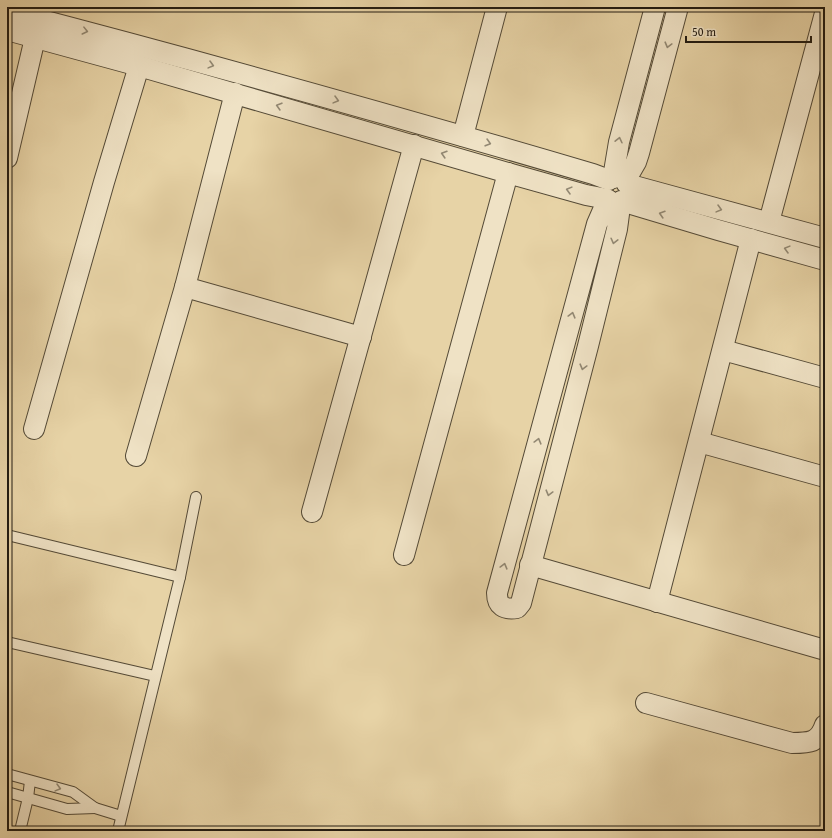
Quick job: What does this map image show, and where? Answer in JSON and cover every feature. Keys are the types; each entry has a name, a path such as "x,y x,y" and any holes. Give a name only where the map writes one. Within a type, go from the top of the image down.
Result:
{"street":[{"path":"463,136 497,7"},
{"path":"655,7 619,142 616,191 619,214 617,229 588,346 520,603 516,608 505,608 499,604 497,600 497,593 596,224 604,208 616,191 636,162 678,7"},
{"path":"7,11 56,15 149,48 594,174 616,191 752,240 825,260"},
{"path":"769,222 825,13"},
{"path":"7,30 235,93 586,195 616,191 769,222 825,238"},
{"path":"7,156 35,38"},
{"path":"34,429 104,182 139,66"},
{"path":"136,456 185,287 235,93"},
{"path":"312,512 414,145"},
{"path":"404,555 508,173"},
{"path":"657,602 752,240"},
{"path":"185,287 361,337"},
{"path":"723,350 825,378"},
{"path":"699,442 825,477"},
{"path":"530,565 825,650"},
{"path":"646,703 792,743 807,743 815,740 823,732 825,725"}],"lane":[{"path":"118,831 180,577 196,497"},
{"path":"7,534 180,577"},
{"path":"7,642 156,676"},
{"path":"7,774 73,792 95,808 121,816"},
{"path":"20,831 28,798 30,781"},
{"path":"7,792 67,809 95,808"}]}
